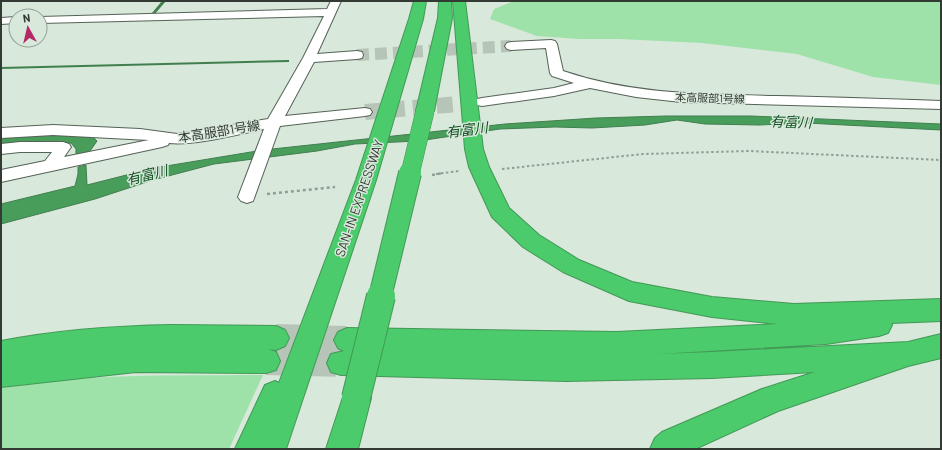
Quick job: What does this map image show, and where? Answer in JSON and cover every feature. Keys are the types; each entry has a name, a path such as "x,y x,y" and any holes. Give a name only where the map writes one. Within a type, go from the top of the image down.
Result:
{"highway":[{"name":"SAN-IN EXPRESSWAY","path":"270,449 366,180 416,19 420,1"},
{"path":"342,449 356,398 425,111 445,18 445,1"},
{"path":"459,1 466,61 475,105 474,149 489,168 500,212 531,241 571,266 629,290 712,307 794,315 877,314 941,310"},
{"path":"251,449 276,392 332,278"},
{"path":"908,354 712,365 566,368 344,351 617,344 826,333 941,316"},
{"path":"1,353 27,347 111,337 271,350 136,360 1,374"},
{"path":"666,449 673,444 772,399 908,354 941,346"}],"street":[{"path":"48,20 333,7 309,58 274,122 247,197"},
{"path":"511,46 551,44 557,73 590,84"},
{"path":"309,58 357,55"},
{"name":"本高服部1号線","path":"475,105 554,92 590,84 636,93 681,98 941,105"},
{"name":"本高服部1号線","path":"1,133 53,130 140,134 177,139 274,122 365,112"},
{"path":"1,176 54,161 177,139"},
{"path":"1,149 20,147 63,147 54,161"},
{"path":"1,166 24,160 54,161"}],"path":[{"path":"489,168 643,154 749,151 941,160"},
{"path":"247,197 335,187"}],"shaded area":[{"path":"514,1 941,1 941,85 873,77 797,54 702,43 619,39 579,39 537,36 490,19 494,9"},
{"path":"263,375 229,449 1,449 1,388 33,383 131,376"}],"water":[{"name":"有富川","path":"751,116 941,124 941,130 806,123 759,125 705,124 677,120 645,125 592,128 555,127 500,129 418,141 355,144 317,151 214,164 153,180 95,199 1,224 1,204 75,186 78,167 86,165 87,185 154,168 263,150 505,124 596,118"},
{"path":"36,134 92,136 97,141 88,154 76,155 76,149 71,143 1,146 1,137"}],"waterway":[{"path":"153,14 164,1"},
{"path":"1,68 287,61"}],"tunnel":[{"path":"357,55 511,46"},
{"path":"365,112 482,102"},
{"path":"276,338 347,340"},
{"path":"266,361 341,363"}]}
